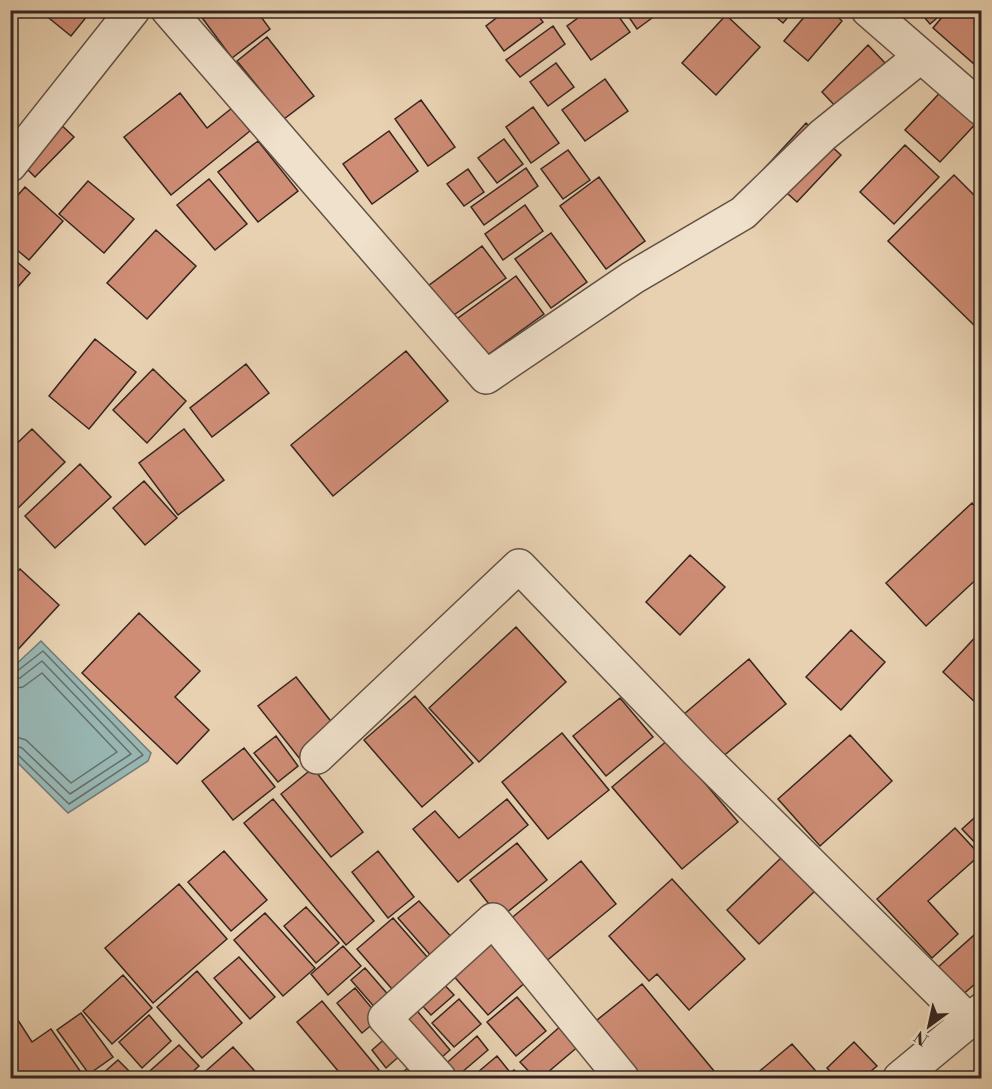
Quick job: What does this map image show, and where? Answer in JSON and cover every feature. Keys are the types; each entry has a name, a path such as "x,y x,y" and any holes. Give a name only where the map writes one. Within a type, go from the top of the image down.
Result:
{"street":[{"path":"10,165 133,10"},
{"path":"168,10 486,376 632,278 743,213 823,135 921,56"},
{"path":"868,10 981,109"},
{"path":"317,757 519,566 698,752 975,1015 900,1078"},
{"path":"439,1078 385,1018 493,920 622,1078"}],"water":[{"path":"41,641 151,753 148,761 68,813 11,756 11,669"}],"building":[{"path":"39,10 92,10 71,36"},
{"path":"206,10 256,10 270,29 232,58 200,15"},
{"path":"507,10 534,10 543,22 504,51 486,26"},
{"path":"589,10 614,10 630,32 591,60 567,26"},
{"path":"624,10 663,10 637,29"},
{"path":"768,10 794,10 783,23"},
{"path":"810,10 831,10 842,21 808,61 784,41"},
{"path":"918,10 942,10 944,12 930,24"},
{"path":"948,10 971,10 982,19 982,71 933,28"},
{"path":"726,15 760,47 716,95 682,63"},
{"path":"553,26 565,44 520,77 506,60"},
{"path":"267,37 314,96 284,119 237,61"},
{"path":"868,45 885,63 838,109 822,92"},
{"path":"556,63 574,87 548,106 530,82"},
{"path":"605,79 628,111 585,141 562,110"},
{"path":"949,83 982,117 940,162 905,130"},
{"path":"180,93 207,128 232,108 250,131 171,195 124,137"},
{"path":"421,100 455,147 428,166 395,119"},
{"path":"533,107 559,143 531,163 506,127"},
{"path":"56,120 74,137 35,177 18,160"},
{"path":"806,123 841,155 797,202 762,171"},
{"path":"389,131 418,171 372,204 343,164"},
{"path":"504,139 523,164 497,183 478,158"},
{"path":"258,141 298,191 258,222 218,172"},
{"path":"905,145 939,177 894,224 860,192"},
{"path":"568,150 590,180 563,199 541,169"},
{"path":"526,168 538,186 484,225 471,207"},
{"path":"468,169 484,192 464,206 447,184"},
{"path":"954,175 982,203 982,324 977,328 888,241"},
{"path":"599,177 645,241 606,269 560,206"},
{"path":"209,179 247,224 215,250 177,205"},
{"path":"88,181 134,219 104,253 59,214"},
{"path":"25,187 63,221 29,260 10,244 10,204"},
{"path":"525,205 543,231 503,260 485,234"},
{"path":"156,230 196,266 147,319 107,283"},
{"path":"551,233 587,282 551,308 515,259"},
{"path":"482,246 506,278 451,317 428,286"},
{"path":"10,256 30,273 10,296"},
{"path":"516,276 544,314 482,359 454,321"},
{"path":"95,339 136,372 89,429 49,396"},
{"path":"406,351 448,401 333,496 291,445"},
{"path":"246,364 269,393 212,437 190,408"},
{"path":"153,369 186,401 147,443 113,410"},
{"path":"32,429 65,462 11,515 10,450"},
{"path":"184,429 224,480 178,515 139,463"},
{"path":"80,464 111,497 55,548 25,516"},
{"path":"144,481 177,518 145,545 113,508"},
{"path":"972,503 982,514 982,574 926,626 886,583"},
{"path":"690,555 725,587 680,635 646,602"},
{"path":"20,569 59,605 10,658 10,579"},
{"path":"139,613 200,671 175,697 209,730 177,764 82,673"},
{"path":"516,627 566,682 479,762 429,708"},
{"path":"851,630 885,662 841,710 806,677"},
{"path":"982,630 982,699 977,704 943,672"},
{"path":"749,659 786,704 721,758 684,714"},
{"path":"296,677 337,729 300,759 258,706"},
{"path":"415,696 473,763 422,807 364,740"},
{"path":"620,698 653,737 606,776 573,736"},
{"path":"562,733 609,790 548,839 502,782"},
{"path":"850,735 892,781 820,846 778,799"},
{"path":"276,736 298,766 278,782 254,753"},
{"path":"668,740 738,822 682,869 612,787"},
{"path":"244,748 275,787 233,820 202,781"},
{"path":"313,768 363,832 331,857 281,794"},
{"path":"273,799 374,921 346,945 244,823"},
{"path":"507,799 528,825 458,882 413,829 435,811 459,838"},
{"path":"982,811 982,850 962,829"},
{"path":"955,828 980,855 928,901 958,934 932,958 877,899"},
{"path":"517,843 547,880 500,918 470,880"},
{"path":"224,851 267,900 231,931 188,882"},
{"path":"378,851 414,897 388,918 352,872"},
{"path":"782,857 815,891 759,944 727,910"},
{"path":"581,861 616,904 539,967 503,925"},
{"path":"672,879 745,959 689,1010 657,974 649,981 609,936"},
{"path":"179,884 227,939 153,1003 105,948"},
{"path":"419,901 454,940 433,958 398,918"},
{"path":"306,907 339,943 316,963 284,926"},
{"path":"265,913 315,968 283,996 234,940"},
{"path":"393,918 435,966 399,997 357,949"},
{"path":"982,928 982,978 961,996 936,969"},
{"path":"491,939 527,981 488,1015 451,973"},
{"path":"343,946 361,966 328,995 311,974"},
{"path":"239,957 275,997 250,1019 214,978"},
{"path":"365,968 391,998 377,1010 351,980"},
{"path":"197,971 242,1023 202,1058 157,1007"},
{"path":"123,975 152,1008 112,1044 83,1011"},
{"path":"438,978 454,995 431,1015 415,998"},
{"path":"642,984 714,1071 705,1078 629,1078 587,1028"},
{"path":"355,988 380,1018 362,1033 337,1003"},
{"path":"517,997 546,1031 516,1056 487,1022"},
{"path":"459,999 481,1024 454,1047 432,1023"},
{"path":"322,1001 379,1070 369,1078 344,1078 297,1022"},
{"path":"413,1006 450,1050 433,1065 396,1021"},
{"path":"81,1013 113,1057 89,1074 57,1030"},
{"path":"14,1014 32,1042 51,1029 85,1078 13,1078 10,1075 10,1016"},
{"path":"149,1015 171,1041 142,1068 119,1042"},
{"path":"563,1024 580,1045 541,1078 535,1078 520,1062"},
{"path":"389,1035 403,1053 386,1068 372,1050"},
{"path":"477,1036 488,1050 455,1078 450,1078 441,1068"},
{"path":"854,1042 877,1066 863,1078 837,1078 827,1068"},
{"path":"792,1044 822,1078 757,1078 755,1075"},
{"path":"179,1045 199,1066 186,1078 142,1078"},
{"path":"233,1047 261,1078 198,1078"},
{"path":"497,1056 509,1071 500,1078 471,1078"},
{"path":"118,1060 136,1078 105,1078 101,1075"},
{"path":"408,1068 417,1078 395,1078"},
{"path":"514,1070 521,1078 504,1078"}]}
